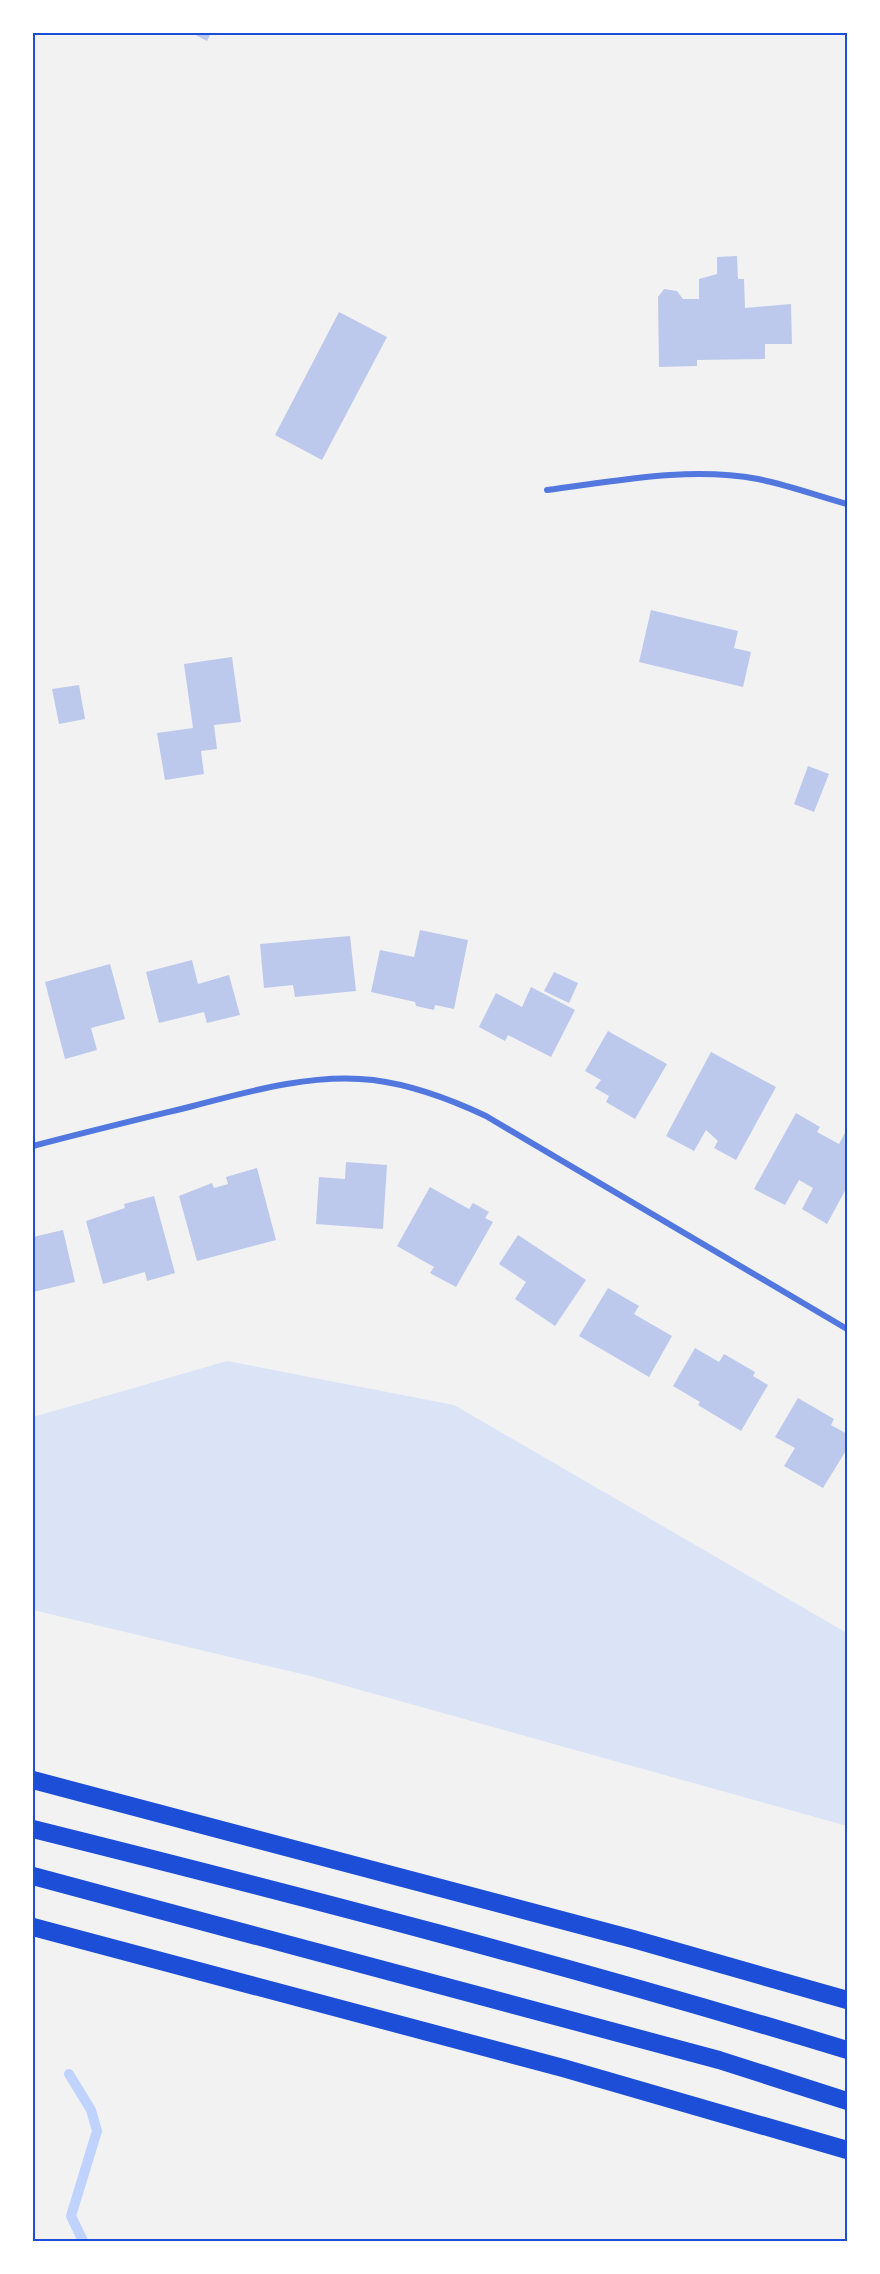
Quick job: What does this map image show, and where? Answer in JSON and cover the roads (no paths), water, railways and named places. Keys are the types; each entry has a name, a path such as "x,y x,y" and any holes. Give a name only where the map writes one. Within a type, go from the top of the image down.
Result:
{"highway":[{"path":"33,1780 633,1939 847,2000"},
{"path":"33,1829 221,1875 750,2020 847,2049"},
{"path":"33,1876 718,2061 847,2101"},
{"path":"33,1927 563,2068 847,2150"}],"street":[{"path":"547,490 648,477 698,474 758,479 847,504"},
{"path":"33,1146 242,1094 296,1083 371,1080 405,1086 446,1098 486,1116 847,1329"}],"waterway":[{"path":"69,2074 91,2110 97,2131 71,2216 83,2241"}]}
